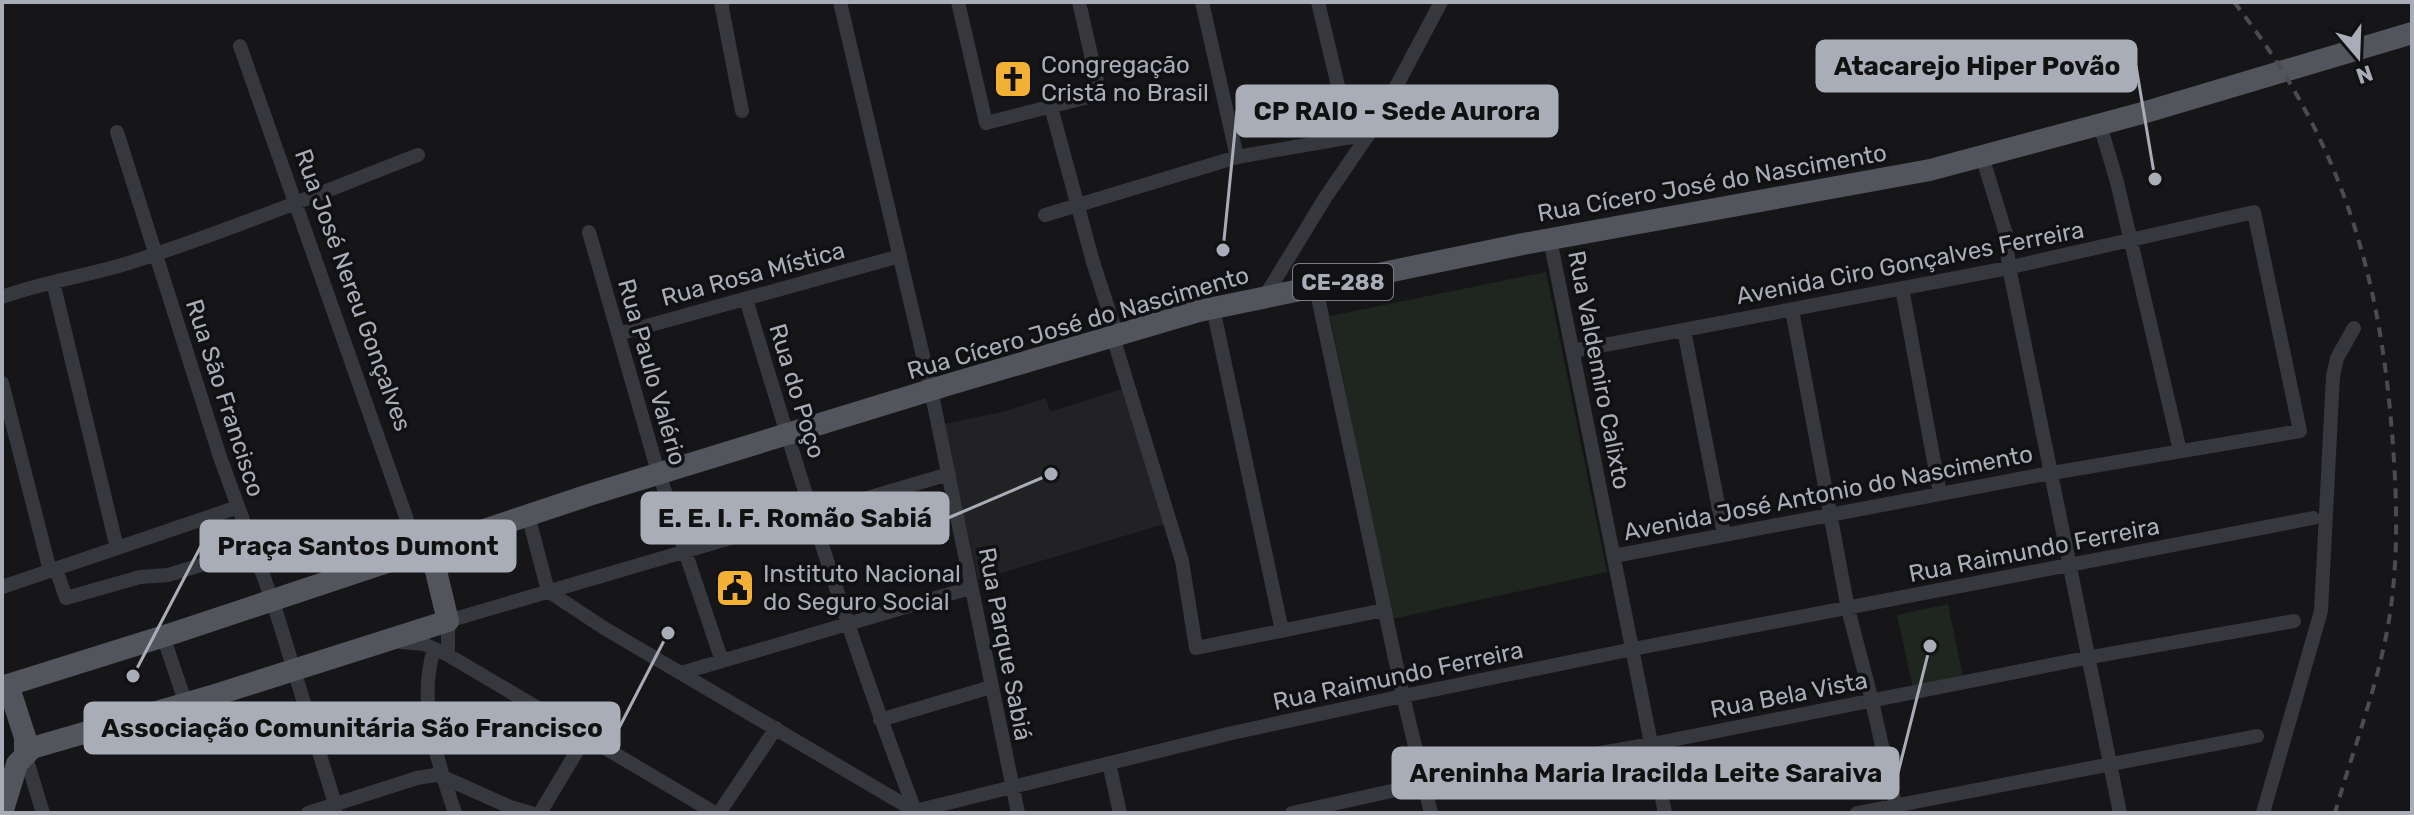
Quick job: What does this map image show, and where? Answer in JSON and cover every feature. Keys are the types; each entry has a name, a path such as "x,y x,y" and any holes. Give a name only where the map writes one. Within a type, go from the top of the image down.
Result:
{"main road":[{"name":"Rua Cícero José do Nascimento","path":"5,686 659,474 1213,308 1550,239 1883,180 2100,125 2412,33"},
{"name":"Rua José Nereu Gonçalves","path":"424,548 448,621"},
{"path":"2,813 15,771 25,754 40,745 186,704 448,621"},
{"name":"CE-288","path":"5,686 25,737 25,754"}],"street":[{"path":"722,2 742,111"},
{"name":"Rua Parque Sabiá","path":"840,2 931,390 1018,813"},
{"path":"958,2 986,123 1100,94 1079,2"},
{"path":"1202,2 1237,157"},
{"path":"1318,2 1350,136"},
{"path":"1264,298 1325,198 1369,134 1441,2"},
{"name":"Rua José Nereu Gonçalves","path":"240,46 294,203 424,548"},
{"path":"1051,107 1093,262 1182,561 1196,648 1384,610"},
{"path":"2100,125 2117,182 2180,451"},
{"name":"Rua São Francisco","path":"117,132 238,507 272,599 335,808"},
{"path":"1045,215 1237,157 1369,134"},
{"path":"2,297 155,255 418,155"},
{"path":"1982,156 2006,234 2009,267 2120,813"},
{"name":"Avenida Ciro Gonçalves Ferreira","path":"1573,351 2009,267 2254,212"},
{"name":"Avenida José Antonio do Nascimento","path":"1614,556 1940,494 2300,431 2254,212"},
{"name":"Rua Paulo Valério","path":"589,232 659,474 722,661"},
{"name":"Rua Valdemiro Calixto","path":"1550,239 1665,813"},
{"name":"Rua Rosa Mística","path":"618,334 900,256"},
{"path":"53,282 117,548"},
{"path":"1316,288 1384,610 1431,813"},
{"path":"1902,288 1940,494"},
{"name":"Rua do Poço","path":"746,299 811,515 880,720 916,812"},
{"path":"1213,308 1282,631"},
{"path":"1792,310 1848,609 1896,810"},
{"path":"2263,813 2321,611 2333,376 2337,358 2354,328"},
{"path":"1684,330 1724,535"},
{"path":"2,383 17,448 53,570 66,598 140,577 168,575 254,549"},
{"path":"2,452 17,448"},
{"path":"448,621 949,474"},
{"path":"2,587 238,507"},
{"path":"528,515 548,591 916,812"},
{"name":"Rua Raimundo Ferreira","path":"916,812 1232,733 1403,696 2313,518"},
{"path":"681,673 970,588"},
{"name":"Rua José Nereu Gonçalves","path":"448,621 441,652 428,674 427,697 431,729 455,813"},
{"name":"Rua Bela Vista","path":"1292,813 1423,784 1652,744 2089,657 2294,621"},
{"path":"163,636 186,704"},
{"path":"352,651 409,642 441,652 717,813 776,728"},
{"path":"880,720 991,687"},
{"path":"540,813 586,736"},
{"path":"1857,813 1896,810 2257,736"},
{"path":"25,754 43,813"},
{"path":"1109,763 1120,813"},
{"path":"308,813 335,808 417,778 435,775 531,813"}],"shaded area":[{"path":"1546,272 1607,572 1392,619 1330,316"},
{"path":"1122,389 1164,524 978,580 944,424 1002,412 1046,398 1050,412"},
{"path":"1948,604 1963,677 1913,688 1897,615"}],"railway":[{"path":"2234,2 2301,102 2326,153 2364,258 2386,372 2396,503 2392,597 2378,669 2335,813"}],"place":[{"name":"Congregação Cristã no Brasil","path":"1013,79"},
{"name":"Atacarejo Hiper Povão","path":"2155,179"},
{"name":"CP RAIO - Sede Aurora","path":"1223,250"},
{"name":"E. E. I. F. Romão Sabiá","path":"1051,474"},
{"name":"Instituto Nacional do Seguro Social","path":"735,588"},
{"name":"Associação Comunitária São Francisco","path":"668,633"},
{"name":"Areninha Maria Iracilda Leite Saraiva","path":"1930,646"},
{"name":"Praça Santos Dumont","path":"133,676"}]}
